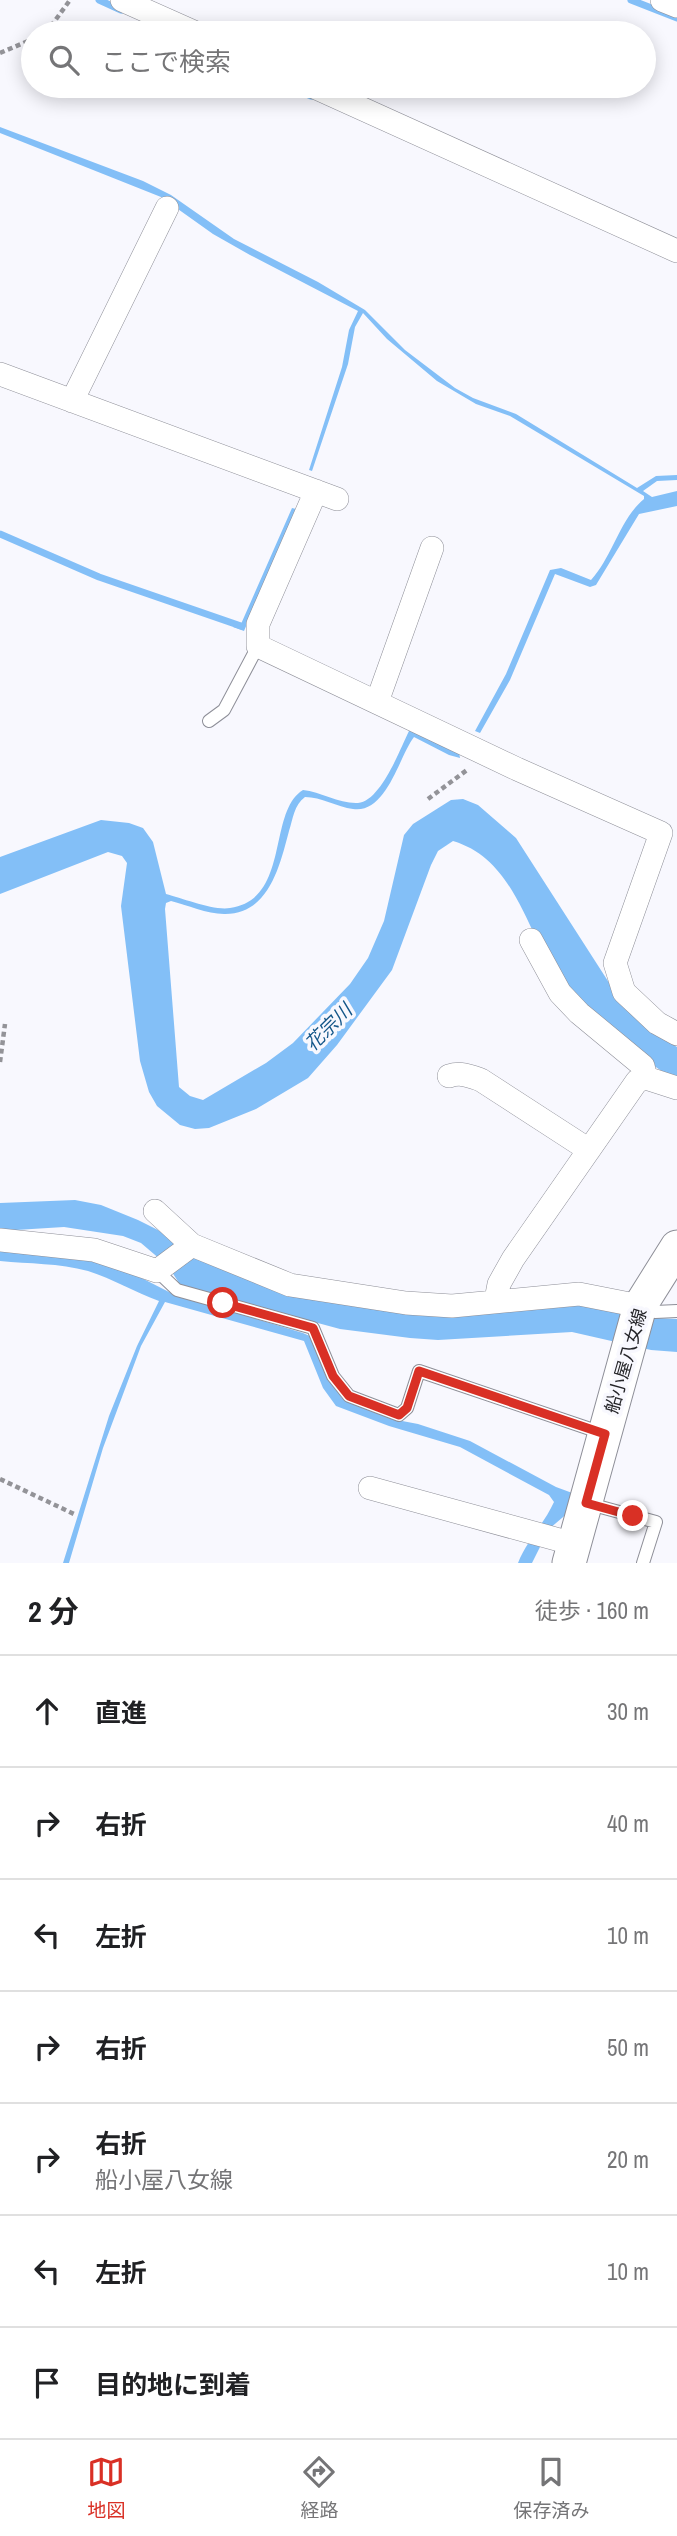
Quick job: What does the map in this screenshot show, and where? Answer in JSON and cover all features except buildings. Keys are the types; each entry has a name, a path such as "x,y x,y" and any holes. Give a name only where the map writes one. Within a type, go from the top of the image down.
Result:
{"main road":[{"name":"船小屋八女線","path":"557,1544 586,1503 639,1309 677,1247"}],"street":[{"path":"122,0 169,21"},
{"path":"662,0 677,6"},
{"path":"339,98 677,251"},
{"path":"72,401 167,208"},
{"path":"0,374 326,495 258,624 258,646 661,833 615,963 624,992 657,1023 677,1034"},
{"path":"377,702 432,548"},
{"path":"531,940 560,993 579,1013 643,1066 646,1079"},
{"path":"449,1076 465,1074 481,1080 589,1150"},
{"path":"496,1300 499,1284 513,1259 637,1081 646,1079 677,1088"},
{"path":"155,1211 191,1246 290,1285 418,1304 452,1306 579,1294 639,1309"},
{"path":"0,1240 94,1250 160,1269 191,1246"},
{"path":"370,1488 557,1544"}],"lane":[{"path":"209,721 224,710 258,646"},
{"path":"160,1269 177,1290 313,1328 333,1376 349,1396 399,1415 407,1408 419,1371 605,1434"},
{"path":"639,1309 655,1312 677,1311"},
{"path":"586,1503 656,1522 643,1563"}],"path":[{"path":"55,21 70,0"},
{"path":"0,53 21,44"},
{"path":"428,799 487,754"},
{"path":"0,1062 5,1024"},
{"path":"0,1479 74,1514"}],"water":[{"path":"0,127 143,181 171,195 234,239 318,282 365,310 405,350 455,388 473,398 516,414 637,488 656,476 677,475 677,480 657,481 643,491 652,497 677,491 677,506 639,514 596,585 590,587 555,574 510,680 480,733 475,731 506,674 550,570 561,568 591,580 628,517 644,496 510,416 476,404 437,381 387,339 363,313 355,327 348,364 312,471 309,470 342,367 349,330 358,311 213,234 161,197 0,133"},
{"path":"292,508 296,509 244,631 233,627 235,622 241,624"},
{"name":"花宗川","path":"414,730 459,752 460,758 414,737 391,782 375,803 365,808 353,809 305,797 294,812 270,886 252,906 239,912 217,914 171,901 166,903 179,1087 190,1096 203,1100 266,1063 293,1043 350,984 368,958 384,921 404,835 413,824 451,800 463,799 478,805 516,838 615,992 644,1026 677,1047 677,1081 631,1048 569,992 541,949 508,884 493,866 475,851 453,841 438,851 431,865 392,970 337,1045 308,1078 256,1109 209,1128 195,1129 180,1125 157,1106 149,1092 140,1061 121,906 127,863 122,856 108,852 0,894 0,857 101,820 129,823 143,828 153,842 166,894 207,906 230,908 249,901 262,889 276,854 285,816 292,801 303,790 351,803 366,800 382,784 409,731"},
{"path":"75,1200 101,1205 138,1220 175,1242 284,1291 581,1302 656,1318 677,1319 677,1352 651,1350 572,1332 438,1340 340,1329 181,1286 168,1266 141,1243 123,1236 64,1227 0,1231 0,1203"},
{"path":"0,1247 68,1253 120,1267 171,1293 312,1337 333,1385 342,1398 397,1420 470,1441 556,1487 575,1494 569,1512 549,1529 532,1563 518,1563 554,1502 549,1495 460,1447 389,1426 336,1406 323,1388 304,1341 165,1302 141,1346 103,1448 69,1563 63,1563 109,1416 137,1346 159,1301 77,1268 0,1261"}],"waterway":[{"path":"99,0 121,10"},
{"path":"631,0 677,18"},
{"path":"0,534 99,577 241,626"}],"route":[{"path":"223,1303 313,1328 333,1376 349,1396 399,1415 407,1408 419,1371 605,1434 586,1503 633,1516"}]}
